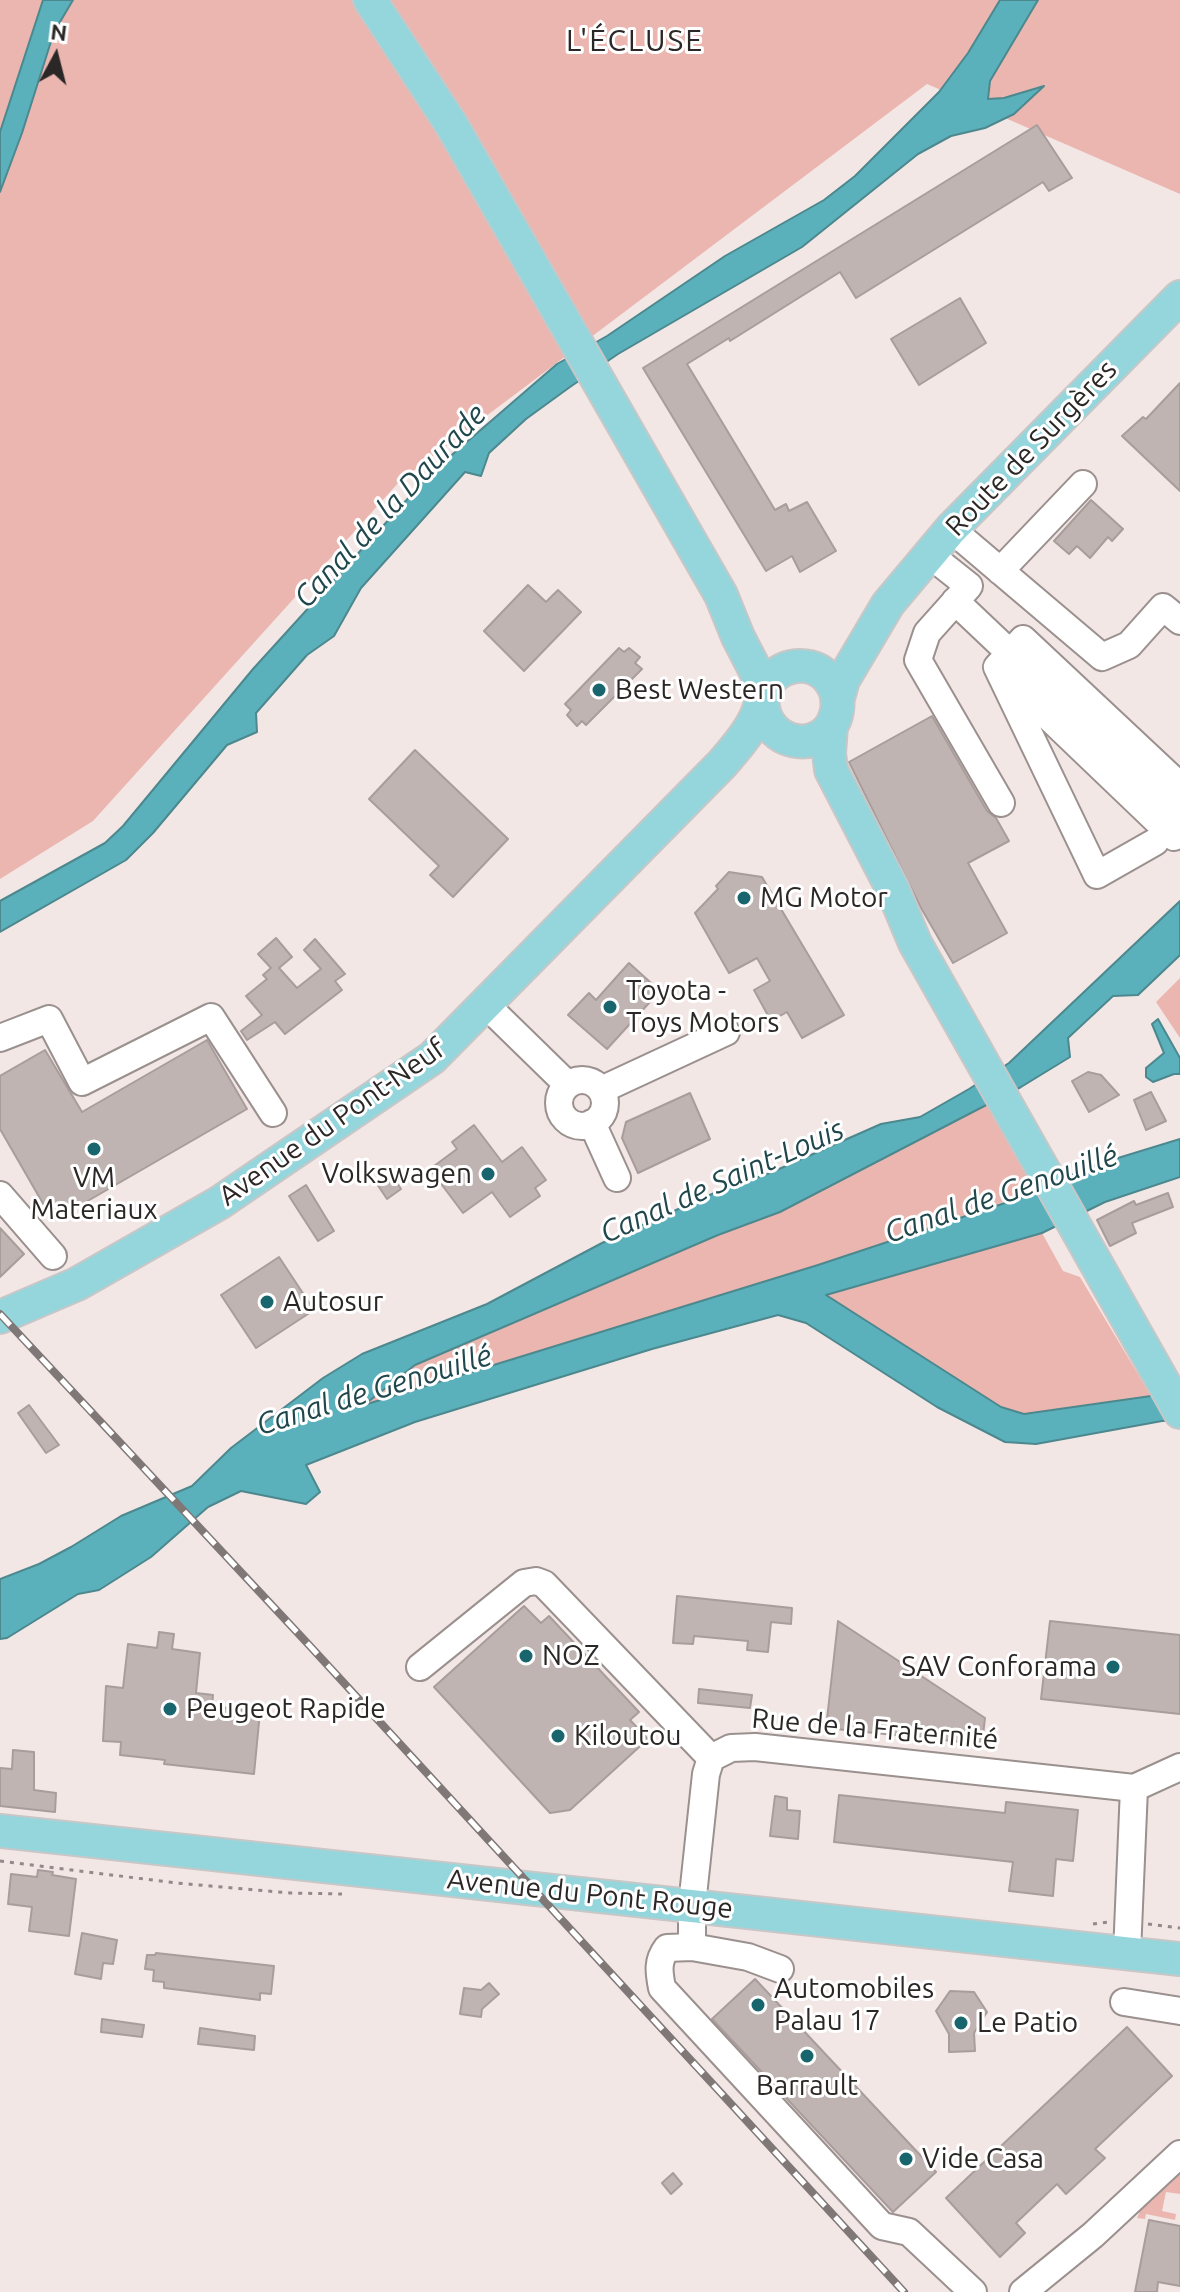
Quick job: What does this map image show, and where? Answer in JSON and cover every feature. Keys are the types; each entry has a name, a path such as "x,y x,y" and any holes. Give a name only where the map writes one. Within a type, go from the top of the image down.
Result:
{"main road":[{"path":"370,0 451,124 721,595 764,694 766,721 789,739 866,882 915,943"},
{"name":"Route de Surgères","path":"888,604 951,529 1180,297"},
{"path":"721,595 760,640 828,678 834,712 815,739 789,739 762,745 722,764"},
{"path":"722,764 755,719 764,694 777,673 803,666 840,645 888,604"},
{"path":"888,604 843,680 834,712 829,753 831,770 892,888 915,943 1073,1223 1174,1394"},
{"name":"Avenue du Pont-Neuf","path":"0,1317 77,1284 219,1203 432,1058 722,764"},
{"name":"Avenue du Pont Rouge","path":"0,1831 692,1905 1128,1938 1180,1959"}],"street":[{"path":"1000,571 1083,484"},
{"path":"951,529 1102,657 1129,645 1163,607 1180,621"},
{"path":"930,555 969,586 927,633 918,660 1001,803"},
{"path":"955,601 1003,660 1170,831 1097,875 1003,660"},
{"path":"1003,660 1023,639 1180,786"},
{"path":"485,1004 568,1085"},
{"path":"0,1038 49,1019 82,1082 211,1017 273,1113"},
{"path":"601,1090 726,1032"},
{"path":"582,1080 601,1090 605,1105 603,1112 592,1123 571,1123 561,1112 560,1097 568,1085 582,1080"},
{"path":"592,1123 617,1178"},
{"path":"0,1195 53,1256"},
{"path":"420,1667 524,1583 536,1581 544,1584 711,1758 706,1774 692,1905 692,1947"},
{"name":"Rue de la Fraternité","path":"711,1758 731,1748 755,1747 1134,1788"},
{"path":"1128,1938 1134,1788 1180,1767"},
{"path":"780,1969 748,1957 692,1947 667,1948 658,1969 662,1988 882,2226 909,2232 973,2292"},
{"path":"1124,2002 1180,2011"},
{"path":"1023,2292 1093,2235 1180,2154"}],"path":[{"path":"1128,1938 1180,1928"}],"shaded area":[{"path":"0,0 1180,0 1180,194 927,84 400,481 93,821 0,879"},
{"path":"1180,978 1180,1038 1156,1002"},
{"path":"988,1104 1036,1191 818,1265 362,1407 415,1365 718,1235 780,1212"},
{"path":"1042,1233 1063,1271 1080,1277 1151,1396 1024,1414 1001,1407 825,1295"},
{"path":"1180,2162 1180,2194 1166,2192 1162,2211 1176,2214 1175,2220 1146,2214 1145,2219 1137,2218 1142,2207"}],"water":[{"path":"43,0 73,0 54,32 0,192 0,132"},
{"path":"1000,0 1038,0 990,81 988,99 1004,98 1044,86 1014,114 985,128 951,136 918,154 802,247 618,354 526,419 489,453 481,476 465,472 361,588 334,636 307,655 256,713 257,732 227,745 153,833 126,860 0,932 0,901 105,843 123,826 253,669 432,472 557,364 607,336 725,256 824,200 855,176 939,92 968,53"},
{"name":"Canal de Genouillé","path":"1180,901 1180,955 1138,995 1113,996 1068,1038 1070,1057 1021,1087 780,1212 718,1235 415,1365 364,1405 818,1265 1020,1198 1092,1166 1180,1139 1180,1177 1105,1202 1042,1233 826,1295 1001,1407 1024,1414 1151,1396 1180,1395 1180,1420 1036,1444 1005,1442 937,1407 806,1323 778,1315 652,1349 415,1422 306,1465 320,1492 306,1504 241,1491 208,1507 151,1557 99,1590 78,1594 7,1638 0,1639 0,1579 39,1564 121,1516 192,1486 231,1448 323,1378 362,1354 487,1304 602,1243 721,1190 770,1173 881,1124 920,1117 969,1089 1009,1063"},
{"path":"1158,1019 1180,1058 1180,1074 1153,1082 1146,1077 1146,1068 1164,1053 1152,1024"}],"building":[{"path":"1037,125 1072,178 1049,191 1043,182 856,298 840,272 730,341 729,338 687,364 775,510 786,504 789,511 807,502 836,551 800,572 792,556 766,571 643,368"},
{"path":"960,298 986,343 919,385 891,339"},
{"path":"1180,383 1180,491 1122,436 1143,417 1146,419"},
{"path":"1091,500 1123,529 1112,541 1108,537 1090,558 1077,546 1069,554 1054,541"},
{"path":"528,585 546,602 558,590 581,612 524,671 484,631"},
{"name":"Best Western","path":"619,648 624,652 629,648 640,657 635,663 642,669 586,725 582,721 577,726 567,715 571,710 565,704"},
{"path":"932,716 987,811 996,818 1009,841 968,863 1007,933 953,963 921,908 849,762"},
{"path":"415,750 508,839 453,897 430,875 439,866 369,799"},
{"path":"729,872 762,877 844,1015 802,1038 787,1012 771,1021 754,990 770,981 757,958 729,973 695,913"},
{"path":"276,938 292,957 279,968 297,988 321,969 304,950 315,939 345,974 335,981 342,990 285,1034 275,1022 247,1040 241,1031 262,1015 246,996 267,979 263,975 271,968 258,954"},
{"name":"Toyota - Toys Motors","path":"629,963 660,991 607,1049 568,1015 589,993 596,1000"},
{"name":"VM Materiaux","path":"207,1040 247,1109 53,1221 0,1129 0,1076 45,1050 82,1112"},
{"path":"1088,1072 1101,1075 1119,1095 1089,1112 1072,1081"},
{"path":"1151,1092 1166,1121 1146,1130 1134,1100"},
{"path":"690,1093 710,1139 638,1173 622,1138 626,1122"},
{"name":"Volkswagen","path":"474,1125 502,1162 522,1147 546,1180 535,1188 540,1196 510,1217 492,1192 463,1213 430,1169 457,1149 452,1142"},
{"path":"391,1174 401,1189 387,1199 377,1184"},
{"path":"306,1185 334,1231 318,1241 289,1196"},
{"path":"1168,1193 1173,1207 1132,1223 1136,1233 1110,1246 1097,1220 1134,1201 1136,1205"},
{"path":"0,1228 24,1254 0,1277"},
{"name":"Autosur","path":"279,1257 314,1310 256,1348 221,1295"},
{"path":"29,1405 59,1445 46,1453 18,1413"},
{"path":"677,1596 792,1608 791,1624 771,1622 768,1652 747,1650 748,1641 694,1636 693,1644 673,1643"},
{"path":"524,1606 541,1623 549,1616 639,1712 630,1720 648,1739 570,1810 550,1813 434,1687"},
{"path":"838,1621 985,1718 982,1744 826,1728"},
{"name":"SAV Conforama","path":"1050,1621 1180,1635 1180,1714 1041,1699"},
{"name":"Peugeot Rapide","path":"159,1632 174,1634 172,1649 200,1653 196,1693 213,1695 212,1706 260,1712 254,1774 164,1764 165,1760 120,1755 121,1742 103,1741 106,1686 123,1688 128,1644 157,1648"},
{"path":"699,1689 752,1695 750,1708 698,1703"},
{"path":"13,1750 34,1752 34,1790 56,1793 55,1812 0,1806 0,1768 12,1769"},
{"path":"839,1795 1005,1813 1006,1802 1078,1810 1073,1861 1056,1859 1053,1896 1009,1891 1013,1862 834,1842"},
{"path":"775,1796 787,1798 787,1810 800,1811 798,1839 770,1836"},
{"path":"38,1870 76,1879 69,1936 29,1931 32,1907 8,1904 11,1874 37,1877"},
{"path":"82,1933 117,1940 113,1964 103,1963 101,1979 75,1974"},
{"path":"156,1953 274,1966 271,1994 260,1993 260,2000 164,1988 164,1982 153,1981 154,1970 145,1969 147,1955"},
{"path":"755,1979 936,2172 893,2212 712,2019"},
{"path":"489,1983 499,1994 482,2009 481,2017 460,2014 464,1988 481,1990"},
{"name":"Le Patio","path":"950,1991 974,1992 987,2012 974,2033 975,2051 949,2052 949,2034 936,2011"},
{"path":"102,2019 144,2025 142,2037 101,2032"},
{"path":"1127,2027 1172,2076 1095,2149 1105,2158 1066,2194 1057,2184 1016,2223 1025,2233 1000,2257 946,2198"},
{"path":"200,2028 255,2036 254,2050 198,2044"},
{"path":"673,2173 682,2184 671,2194 662,2183"},
{"path":"1149,2220 1180,2226 1180,2286 1158,2282 1157,2292 1135,2292"}],"railway":[{"path":"0,1314 904,2292"}],"place":[{"name":"Best Western","path":"599,690"},
{"name":"MG Motor","path":"744,898"},
{"name":"Toyota - Toys Motors","path":"610,1007"},
{"name":"VM Materiaux","path":"94,1149"},
{"name":"Volkswagen","path":"488,1174"},
{"name":"Autosur","path":"267,1302"},
{"name":"NOZ","path":"526,1656"},
{"name":"SAV Conforama","path":"1113,1667"},
{"name":"Peugeot Rapide","path":"170,1709"},
{"name":"Kiloutou","path":"558,1736"},
{"name":"Automobiles Palau 17","path":"758,2005"},
{"name":"Le Patio","path":"961,2023"},
{"name":"Barrault","path":"807,2056"},
{"name":"Vide Casa","path":"906,2159"}],"district":[{"name":"L'ÉCLUSE","path":"635,41"}],"water label":[{"name":"Canal de la Daurade","path":"390,506"},
{"name":"Canal de Saint-Louis","path":"722,1181"}]}
